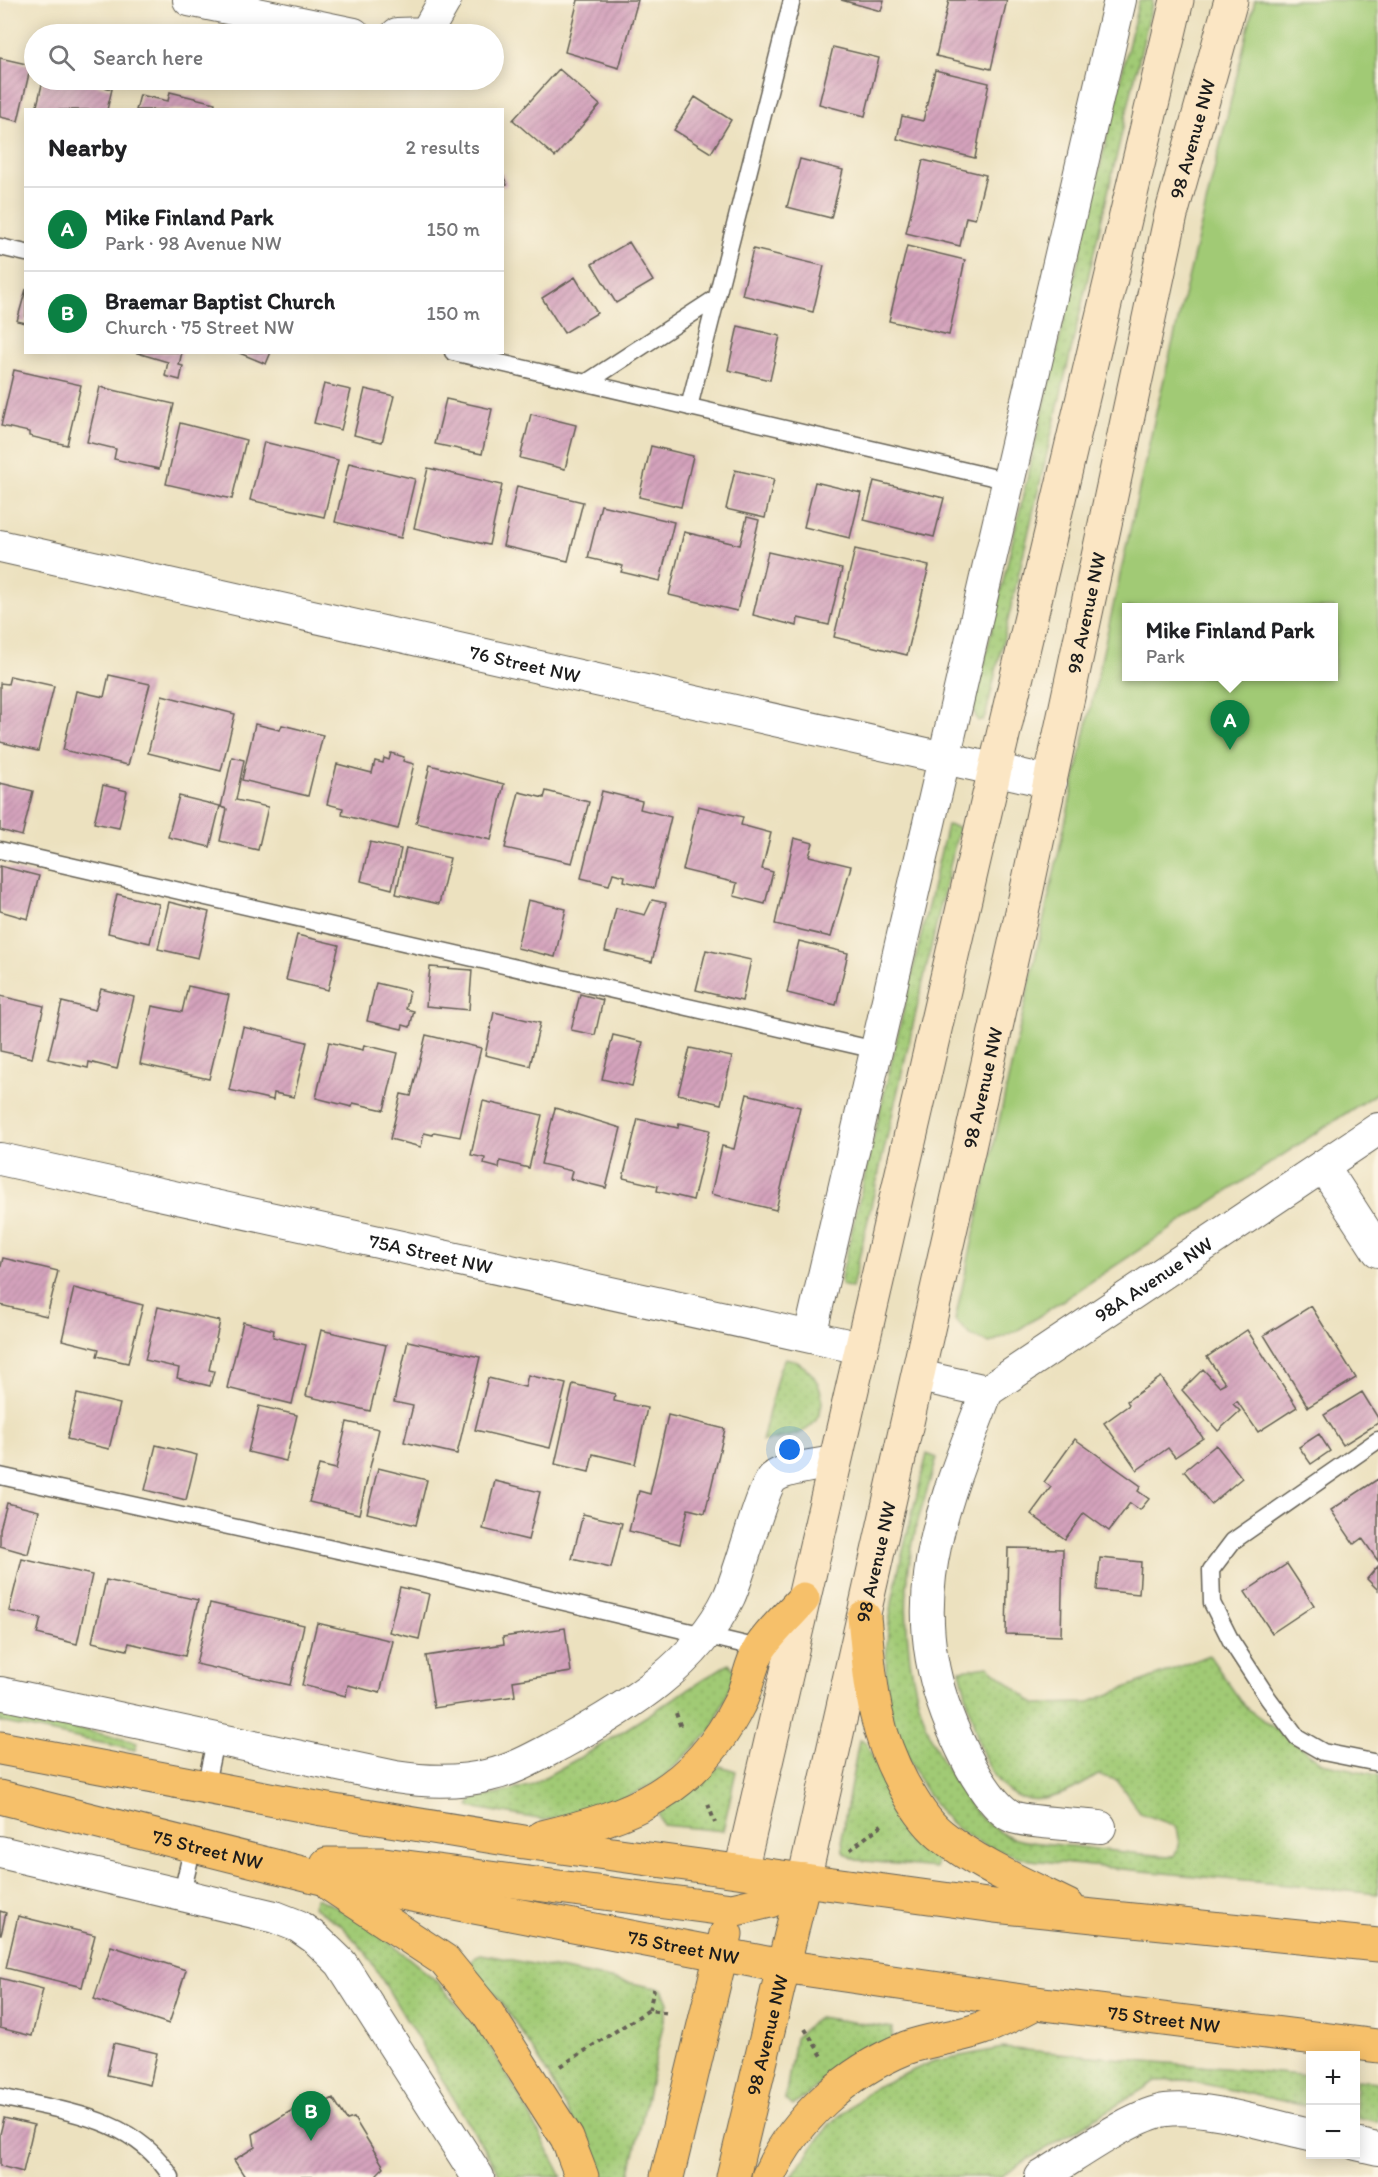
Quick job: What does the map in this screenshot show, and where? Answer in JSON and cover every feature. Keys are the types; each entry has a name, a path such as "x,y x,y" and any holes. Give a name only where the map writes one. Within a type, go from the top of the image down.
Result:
{"main road":[{"path":"524,1842 603,1823 636,1809 667,1791 700,1761 727,1726 775,1652 803,1599 994,769 1177,0"},
{"name":"98 Avenue NW","path":"733,2177 804,1880 919,1376 1050,782 1171,215 1231,0"},
{"path":"864,1617 874,1710 881,1736 889,1756 923,1817 959,1848 1086,1916"},
{"path":"667,2177 741,1871 775,1652"},
{"path":"0,1748 205,1788 524,1842 1086,1916 1378,1945"},
{"name":"75 Street NW","path":"0,1797 318,1877 721,1955 1036,2003 1378,2046"},
{"path":"259,1862 384,1864 732,1910 770,1901 804,1880"},
{"path":"318,1877 444,1960 488,2014 567,2138 582,2177"},
{"path":"768,2177 791,2137 815,2109 840,2087 873,2064 940,2037 976,2031 1036,2003"}],"street":[{"path":"189,0 305,24"},
{"path":"422,24 445,0"},
{"path":"810,1335 1120,0"},
{"name":"76 Street NW","path":"0,546 1050,782"},
{"name":"98A Avenue NW","path":"987,1391 1378,1129"},
{"name":"75A Street NW","path":"0,1159 861,1348"},
{"path":"1323,1166 1378,1251"},
{"path":"919,1376 987,1391 945,1500 933,1548 926,1626 932,1670 944,1713 983,1789 1014,1818 1100,1827"},
{"path":"0,1693 215,1741 419,1781 470,1779 492,1775 548,1751 582,1732 657,1683 705,1636 729,1598 741,1571 768,1484 782,1473 834,1462"},
{"path":"0,1852 182,1893 275,1917 298,1926 332,1952 367,2002 478,2177"},
{"path":"1041,2177 1128,2125 1165,2110 1201,2112 1306,2133"},
{"path":"1360,2145 1378,2148"}],"lane":[{"path":"689,407 792,0"},
{"path":"0,247 24,253"},
{"path":"586,383 716,298"},
{"path":"462,354 1009,481"},
{"path":"0,850 876,1050"},
{"path":"1378,1440 1233,1540 1212,1570 1212,1603 1231,1641 1268,1698 1297,1737 1323,1752 1378,1763"},
{"path":"0,1476 438,1572 775,1652"},
{"path":"205,1788 215,1741"},
{"path":"182,1893 193,1846"},
{"path":"0,2097 93,2118 117,2127 148,2148 171,2177"}],"path":[{"path":"705,1798 715,1825"},
{"path":"852,1846 888,1820"},
{"path":"649,2010 654,1989"},
{"path":"551,2072 649,2010 669,2013"},
{"path":"804,2027 827,2063"}],"green space":[{"path":"1139,0 1153,0 986,714 983,721 978,721 973,710"},
{"path":"1255,0 1378,0 1378,1092 1018,1330 990,1343 971,1336 955,1320 1157,408"},
{"path":"947,825 959,827 852,1288 841,1285 841,1277"},
{"path":"785,1358 805,1367 813,1375 821,1395 822,1406 811,1426 801,1433 762,1441 779,1370"},
{"path":"927,1454 937,1458 916,1528 910,1560 907,1624 910,1657 925,1720 937,1750 958,1788 978,1815 995,1829 1016,1839 1174,1856 1179,1842 1176,1826 1140,1813 1117,1780 1098,1775 1062,1794 1034,1800 1012,1794 996,1779 984,1757 960,1670 988,1666 1035,1704 1087,1703 1209,1655 1244,1706 1322,1763 1378,1775 1378,1894 1030,1860 990,1847 960,1830 947,1819 925,1789 905,1751 893,1722 887,1692 886,1663 892,1603"},
{"path":"729,1663 736,1672 712,1730 659,1781 603,1809 544,1820 469,1807 471,1800 529,1786 595,1749"},
{"path":"0,1711 137,1742 135,1750 0,1722"},
{"path":"859,1740 866,1742 895,1807 905,1822 938,1858 935,1868 856,1860 843,1852 842,1833"},
{"path":"720,1766 736,1771 723,1831 663,1825 658,1814"},
{"path":"316,1898 357,1916 438,1982 486,2039 525,2106 562,2177 501,2177 366,1953 341,1925 313,1907"},
{"path":"481,1954 662,1989 668,2003 629,2177 596,2177 572,2120 542,2065 509,2013 471,1965 474,1957"},
{"path":"818,2017 893,2028 891,2042 832,2075 793,2106 785,2099 795,2038"},
{"path":"1003,2048 1306,2076 1306,2106 1186,2080 1156,2081 1000,2177 791,2177 829,2125 871,2089 934,2061"},
{"path":"1360,2080 1378,2082 1378,2122 1360,2118"}],"building":[{"path":"578,0 638,0 619,68 565,52"},
{"path":"841,0 884,0 881,11"},
{"path":"949,0 1007,0 991,69 936,56"},
{"path":"833,47 879,58 865,116 819,104"},
{"path":"0,58 24,63 25,90 18,121 0,117"},
{"path":"559,69 600,105 555,157 513,120"},
{"path":"935,70 989,83 975,158 897,139 902,116 923,121"},
{"path":"41,90 112,90 107,108 36,108"},
{"path":"170,92 215,103 214,108 137,108 140,95 168,101"},
{"path":"695,97 731,120 711,153 674,130"},
{"path":"800,159 843,170 831,218 787,207"},
{"path":"923,160 986,175 975,219 966,217 960,246 906,233"},
{"path":"629,242 653,281 616,303 592,264"},
{"path":"907,246 965,260 949,335 889,321"},
{"path":"753,249 824,266 813,312 742,295"},
{"path":"575,277 597,313 564,333 542,298"},
{"path":"24,296 24,323 17,321"},
{"path":"738,326 780,336 770,380 728,370"},
{"path":"141,354 182,354 179,365 183,366 180,380 165,376 168,362"},
{"path":"242,354 270,354 266,364"},
{"path":"14,370 81,385 67,445 29,436 29,432 1,426"},
{"path":"324,384 351,390 341,430 314,423"},
{"path":"100,387 174,404 159,469 114,459 116,449 87,442"},
{"path":"365,389 394,396 382,442 354,435"},
{"path":"446,399 492,409 482,454 435,444"},
{"path":"531,414 576,425 565,469 520,458"},
{"path":"180,423 246,440 232,499 166,484"},
{"path":"264,442 338,460 324,517 250,500"},
{"path":"651,446 693,456 681,507 639,497"},
{"path":"349,463 415,479 401,538 335,522"},
{"path":"428,468 502,485 489,545 414,528"},
{"path":"735,470 774,479 765,518 726,509"},
{"path":"874,481 944,498 934,537 864,520"},
{"path":"815,482 861,493 850,538 804,527"},
{"path":"517,486 583,502 568,561 503,546"},
{"path":"601,505 674,522 660,581 621,572 623,566 588,558"},
{"path":"747,517 759,520 737,611 669,595 684,532 740,545"},
{"path":"855,549 929,566 907,655 834,637"},
{"path":"768,552 842,569 829,625 798,618 797,626 753,615"},
{"path":"109,675 150,684 128,765 63,750 76,691 104,697"},
{"path":"10,676 54,686 38,751 0,742 0,683 8,684"},
{"path":"162,695 235,714 221,771 148,753"},
{"path":"255,724 280,730 282,725 323,735 308,796 242,780"},
{"path":"391,753 404,757 403,761 414,764 398,829 342,815 343,808 327,804 337,764 372,773 375,761 383,763 384,758 389,760"},
{"path":"232,757 244,760 236,800 268,807 258,850 220,841 227,809 221,807"},
{"path":"430,765 504,784 491,840 416,823"},
{"path":"0,783 33,791 22,836 0,830"},
{"path":"103,785 127,791 119,828 94,823"},
{"path":"546,791 589,802 572,863 505,848 519,792 544,798"},
{"path":"602,791 642,801 640,809 671,817 654,888 624,881 625,876 613,873 609,885 581,878"},
{"path":"179,796 220,806 210,847 168,837"},
{"path":"698,806 743,817 741,825 771,833 762,869 773,872 765,904 734,896 737,883 683,870"},
{"path":"794,838 813,843 809,856 851,866 831,937 775,924"},
{"path":"370,842 401,849 392,889 361,881"},
{"path":"406,848 450,858 439,904 396,894"},
{"path":"0,866 39,876 28,919 0,911"},
{"path":"117,894 159,904 150,943 108,933"},
{"path":"528,900 566,909 555,957 517,948"},
{"path":"652,900 666,903 652,962 605,951 616,908 645,915"},
{"path":"169,902 209,912 198,958 158,949"},
{"path":"297,935 339,945 328,990 286,980"},
{"path":"799,941 848,953 836,1005 787,993"},
{"path":"706,950 751,960 742,1001 696,990"},
{"path":"430,967 472,970 469,1010 426,1006"},
{"path":"376,983 410,991 406,1009 414,1011 410,1027 403,1025 402,1029 367,1021"},
{"path":"188,986 229,995 209,1079 140,1064 152,1006 182,1012"},
{"path":"101,989 134,997 117,1069 89,1062 88,1068 48,1059 62,1002 95,1010"},
{"path":"580,994 603,1000 595,1035 571,1030"},
{"path":"0,996 44,1006 32,1058 0,1051"},
{"path":"494,1012 540,1023 530,1066 485,1055"},
{"path":"243,1027 307,1042 294,1097 274,1093 273,1100 229,1090"},
{"path":"426,1035 481,1048 460,1137 434,1132 433,1135 424,1133 421,1147 390,1139 401,1094 411,1096"},
{"path":"613,1035 643,1042 632,1086 602,1079"},
{"path":"329,1042 363,1050 364,1045 398,1053 384,1110 353,1103 352,1107 316,1098"},
{"path":"690,1048 732,1057 721,1104 678,1094"},
{"path":"747,1094 800,1107 776,1210 711,1194 722,1146 734,1149"},
{"path":"483,1101 542,1115 529,1168 500,1161 499,1168 484,1164 485,1158 471,1155"},
{"path":"555,1108 621,1128 606,1188 570,1179 572,1171 541,1164"},
{"path":"638,1119 678,1128 679,1123 710,1130 693,1200 657,1191 658,1186 623,1178"},
{"path":"3,1258 58,1271 47,1316 0,1305 0,1270"},
{"path":"74,1288 143,1305 128,1363 97,1356 99,1349 62,1340"},
{"path":"1311,1306 1356,1378 1308,1407 1264,1335"},
{"path":"158,1307 220,1321 209,1370 214,1371 210,1386 177,1378 179,1368 145,1360"},
{"path":"243,1322 274,1330 273,1337 306,1345 292,1404 227,1388"},
{"path":"321,1330 386,1345 370,1411 306,1396"},
{"path":"1247,1330 1297,1407 1258,1432 1237,1401 1233,1404 1240,1411 1218,1431 1182,1390 1203,1369 1219,1386 1225,1383 1207,1357"},
{"path":"408,1341 480,1357 457,1454 404,1442 413,1406 394,1402"},
{"path":"528,1375 566,1384 550,1448 475,1430 488,1378 525,1387"},
{"path":"1161,1377 1203,1438 1175,1457 1168,1448 1137,1470 1104,1423 1129,1405 1127,1401"},
{"path":"573,1384 615,1394 614,1401 647,1408 635,1464 593,1454 589,1472 555,1464"},
{"path":"1362,1392 1378,1418 1378,1423 1343,1445 1324,1415"},
{"path":"77,1394 120,1404 109,1449 67,1439"},
{"path":"259,1406 297,1415 286,1461 248,1452"},
{"path":"668,1415 725,1429 705,1513 688,1509 680,1544 629,1531 639,1491 650,1494"},
{"path":"347,1422 379,1429 359,1514 309,1502 319,1465 336,1469"},
{"path":"1319,1434 1330,1451 1311,1464 1299,1447"},
{"path":"1075,1439 1141,1486 1138,1491 1149,1499 1140,1510 1130,1503 1109,1531 1084,1513 1065,1539 1031,1514 1051,1487 1044,1482"},
{"path":"156,1445 197,1455 186,1500 145,1490"},
{"path":"1216,1445 1242,1478 1211,1504 1184,1471"},
{"path":"378,1468 427,1480 416,1525 367,1513"},
{"path":"1378,1479 1378,1561 1362,1538 1354,1544 1331,1510"},
{"path":"495,1481 540,1492 528,1540 483,1529"},
{"path":"7,1503 39,1511 28,1554 0,1546 0,1529"},
{"path":"583,1514 622,1523 611,1568 572,1559"},
{"path":"1008,1548 1063,1549 1061,1636 1006,1634"},
{"path":"1100,1558 1141,1562 1139,1594 1097,1590"},
{"path":"22,1559 92,1575 77,1644 37,1634 41,1618 9,1611"},
{"path":"1287,1564 1314,1605 1272,1633 1245,1592"},
{"path":"1378,1566 1378,1590 1367,1579"},
{"path":"106,1580 198,1600 185,1656 129,1643 127,1650 92,1642"},
{"path":"400,1587 429,1594 419,1639 389,1632"},
{"path":"210,1603 304,1625 290,1685 196,1664"},
{"path":"317,1623 393,1641 380,1693 348,1685 346,1696 302,1685"},
{"path":"565,1628 571,1672 513,1681 515,1696 434,1708 426,1656 504,1644 503,1637"},
{"path":"0,1911 6,1913 1,1935 0,1935"},
{"path":"18,1916 95,1935 82,1987 6,1968"},
{"path":"111,1946 186,1970 169,2024 94,1999"},
{"path":"0,1978 43,1989 32,2036 0,2028"},
{"path":"114,2043 157,2053 150,2085 107,2075"},
{"path":"333,2098 347,2120 354,2118 384,2167 377,2174 379,2177 245,2177 234,2160 255,2147 253,2134 299,2106 308,2113"},
{"path":"4,2118 34,2125 23,2172 0,2166 0,2134"}],"place":[{"name":"Mike Finland Park","path":"1230,750"},
{"name":"Braemar Baptist Church","path":"311,2141"}]}
